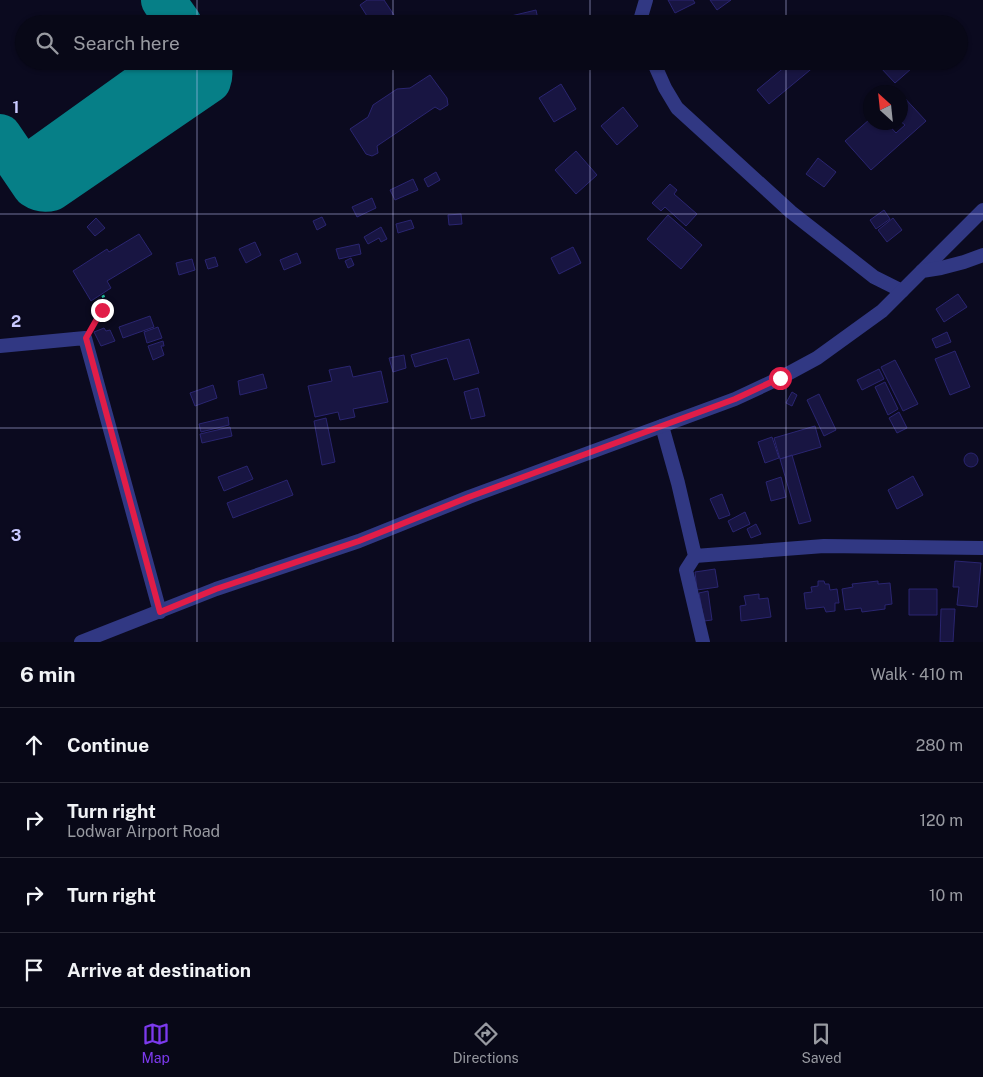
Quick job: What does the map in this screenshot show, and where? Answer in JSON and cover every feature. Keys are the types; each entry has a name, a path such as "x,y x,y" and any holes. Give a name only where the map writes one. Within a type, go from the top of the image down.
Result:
{"street":[{"path":"642,15 646,0"},
{"path":"657,70 677,108 790,212 874,277 902,291"},
{"path":"81,642 216,589 359,541 469,497 735,399 780,378 817,358 882,311 983,210"},
{"path":"922,270 941,268 983,255"},
{"path":"0,346 86,338 160,612"},
{"path":"662,426 695,556 686,570 703,642"},
{"path":"695,556 824,546 983,548"}],"path":[{"path":"86,338 104,303 102,294"}],"building":[{"path":"367,0 384,0 394,15 366,15 360,5"},
{"path":"668,0 693,0 695,3 675,13"},
{"path":"710,0 731,0 717,10"},
{"path":"536,10 537,15 515,15"},
{"path":"781,70 810,70 769,104 757,90"},
{"path":"883,70 910,70 895,83"},
{"path":"430,75 447,98 448,105 440,110 435,107 377,146 378,153 372,156 366,154 350,129 368,117 373,105 397,89 410,88"},
{"path":"561,84 576,109 554,122 539,98"},
{"path":"908,102 926,121 871,170 845,141 863,125 863,130 893,130 896,133 899,130 908,130"},
{"path":"623,107 638,126 617,145 601,126"},
{"path":"576,151 597,175 576,194 555,170"},
{"path":"818,158 836,172 824,187 806,174"},
{"path":"436,172 440,180 428,187 424,179"},
{"path":"413,179 418,190 395,200 390,190"},
{"path":"670,184 677,190 674,194 697,214 686,226 665,207 661,211 652,203"},
{"path":"372,198 376,208 357,217 352,207"},
{"path":"884,210 890,219 876,229 870,220"},
{"path":"461,214 462,224 449,225 448,215"},
{"path":"668,215 702,245 681,269 647,239"},
{"path":"322,217 326,225 317,230 313,221"},
{"path":"96,218 105,228 95,236 87,227"},
{"path":"893,218 902,230 887,242 878,230"},
{"path":"411,220 414,228 398,233 396,224"},
{"path":"381,227 387,239 381,242 379,238 368,244 364,237"},
{"path":"139,234 152,254 107,281 111,288 91,301 73,271 107,249 109,252"},
{"path":"255,242 261,255 246,263 239,249"},
{"path":"359,244 361,254 339,259 336,249"},
{"path":"573,247 581,263 559,274 551,258"},
{"path":"297,253 301,263 284,270 280,260"},
{"path":"215,257 218,266 208,269 205,260"},
{"path":"351,258 354,265 348,268 345,261"},
{"path":"192,259 195,270 179,275 176,263"},
{"path":"958,294 967,307 944,322 936,309"},
{"path":"150,316 154,327 123,338 119,327"},
{"path":"158,327 162,338 147,343 144,332"},
{"path":"104,328 106,331 110,330 115,341 101,346 94,332"},
{"path":"947,332 951,342 936,348 932,339"},
{"path":"469,339 479,373 454,380 447,358 415,367 411,355"},
{"path":"163,341 164,346 161,346 164,355 153,360 148,346"},
{"path":"955,351 970,387 950,395 935,359"},
{"path":"404,355 406,368 393,372 389,358"},
{"path":"895,360 918,404 903,411 881,367"},
{"path":"350,366 353,377 381,371 388,402 353,409 355,417 340,420 338,412 315,417 308,386 332,381 329,370"},
{"path":"879,369 884,379 862,390 857,380"},
{"path":"263,374 267,388 240,395 238,381"},
{"path":"885,382 898,409 888,415 875,387"},
{"path":"213,385 217,398 195,406 190,393"},
{"path":"478,388 485,416 471,419 464,392"},
{"path":"792,392 797,395 792,406 786,403"},
{"path":"819,394 836,430 824,436 807,400"},
{"path":"899,412 907,428 897,433 889,418"},
{"path":"228,417 229,425 201,432 199,424"},
{"path":"326,418 335,462 322,465 314,421"},
{"path":"815,426 821,447 780,459 774,438"},
{"path":"230,427 232,436 202,443 200,434"},
{"path":"772,437 779,458 765,463 758,442"},
{"path":"971,453 976,455 978,460 976,465 971,467 966,465 964,460 966,455"},
{"path":"792,455 811,521 799,524 780,459"},
{"path":"247,466 253,479 224,491 218,477"},
{"path":"913,476 923,495 897,509 888,490"},
{"path":"781,477 786,497 771,501 766,482"},
{"path":"287,480 293,495 233,518 227,503"},
{"path":"722,494 730,515 719,519 710,499"},
{"path":"745,512 750,524 733,532 728,521"},
{"path":"756,524 761,534 751,538 747,529"},
{"path":"955,561 981,563 977,607 957,605 959,587 953,587"},
{"path":"715,569 718,587 697,590 695,572"},
{"path":"818,581 824,581 825,584 829,584 830,590 837,589 839,603 835,603 835,611 826,612 824,607 806,609 804,593 812,592 811,587 818,586"},
{"path":"878,581 878,584 890,583 892,604 885,605 885,609 862,612 861,608 845,610 842,589 853,587 852,584"},
{"path":"909,589 937,589 937,615 909,615"},
{"path":"708,591 712,620 704,621 699,593"},
{"path":"759,594 759,599 768,598 771,617 741,621 740,606 746,605 744,596"},
{"path":"941,609 955,609 953,642 940,642"}],"taxiway":[{"path":"163,0 174,15"},
{"path":"19,164 34,162 162,70"},
{"path":"0,136 34,186 42,190 51,189 209,81 210,70"}],"route":[{"path":"102,310 86,338 160,612 216,589 359,541 469,497 735,399 780,378"}]}
